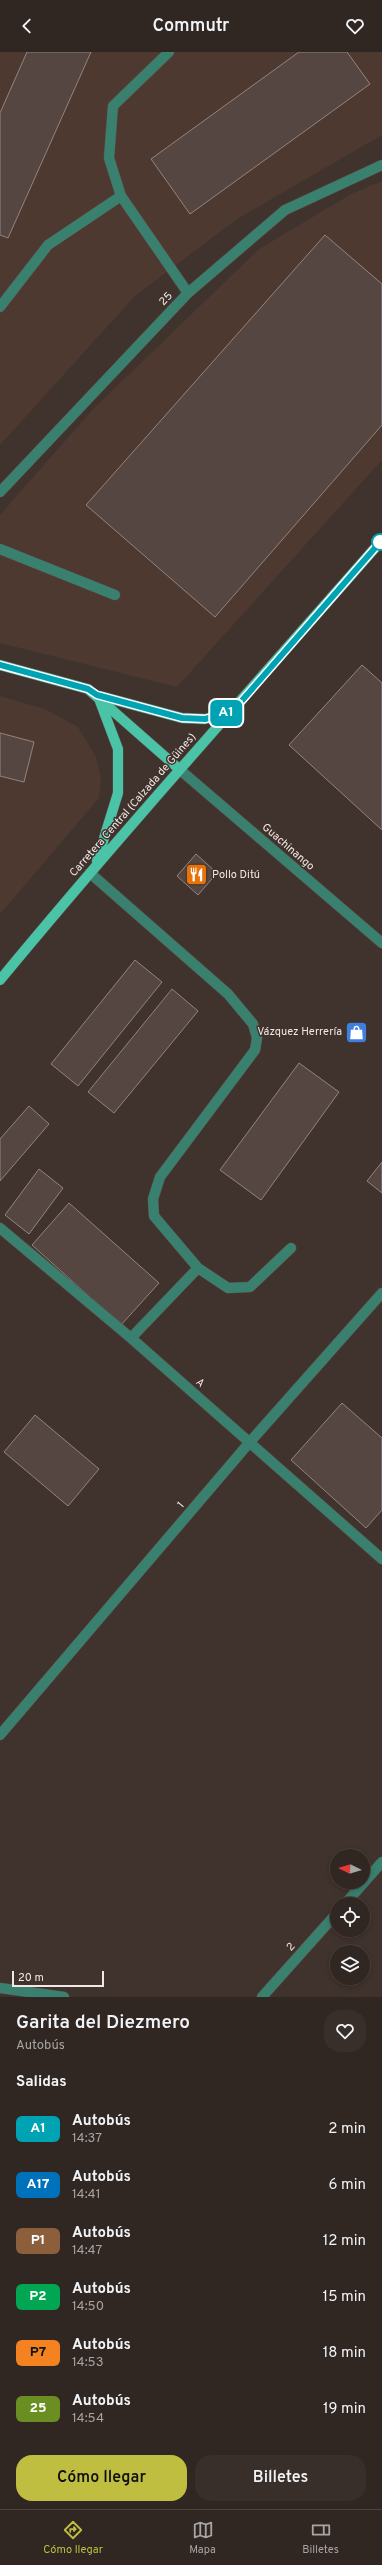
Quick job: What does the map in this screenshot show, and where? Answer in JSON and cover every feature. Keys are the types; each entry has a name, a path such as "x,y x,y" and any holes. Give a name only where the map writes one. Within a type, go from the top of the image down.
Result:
{"main road":[{"name":"Carretera Central (Calzada de Güines)","path":"0,980 179,769 232,712 382,540"},
{"path":"0,665 88,689 97,695 179,769"},
{"path":"97,695 182,718 205,719 232,712"},
{"path":"93,869 118,793 119,781 118,749 97,695"}],"street":[{"path":"169,52 112,106 109,158 121,196 188,294"},
{"name":"25","path":"0,492 188,294 285,210 382,164"},
{"path":"0,307 48,245 121,196"},
{"path":"0,548 115,595"},
{"name":"Guachinango","path":"179,769 382,943"},
{"path":"93,869 228,994 253,1024 257,1038 255,1050 160,1177 152,1199 154,1216 198,1268 228,1288 250,1287 291,1248"},
{"name":"A","path":"0,1228 131,1338 382,1559"},
{"path":"131,1338 198,1268"},
{"name":"1","path":"0,1735 249,1443 382,1293"},
{"path":"351,1897 382,1862"},
{"name":"2","path":"262,1997 330,1921"},
{"path":"1,1991 64,1997"}],"shaded area":[{"path":"0,52 382,52 382,135 237,219 135,296 0,445"},
{"path":"382,181 382,460 177,687 0,643 0,515 93,409 259,249 351,194"},
{"path":"0,696 45,709 78,727 96,757 101,778 99,798 0,914"}],"building":[{"path":"27,52 91,52 8,238 0,235 0,113"},
{"path":"299,52 347,52 370,84 190,214 151,159"},
{"path":"325,235 382,284 382,425 215,617 86,505"},
{"path":"362,665 382,683 382,830 289,745"},
{"path":"0,733 34,742 24,782 0,776"},
{"name":"Pollo Ditú","path":"196,854 217,873 198,895 177,876"},
{"path":"135,960 162,982 78,1086 51,1064"},
{"path":"172,989 198,1011 114,1113 88,1092"},
{"path":"299,1063 339,1092 261,1200 220,1170"},
{"path":"29,1106 49,1124 0,1181 0,1139"},
{"path":"382,1162 382,1193 367,1181"},
{"path":"39,1169 63,1188 29,1234 5,1215"},
{"path":"69,1203 159,1283 121,1325 32,1245"},
{"path":"342,1403 382,1438 382,1510 366,1528 291,1460"},
{"path":"35,1415 99,1469 68,1506 4,1452"}],"bus line":[{"name":"A1","path":"0,665 88,689 97,695 182,718 205,719 232,712 382,540"}],"place":[{"name":"Pollo Ditú","path":"197,875"},
{"name":"Vázquez Herrería","path":"357,1032"}]}
